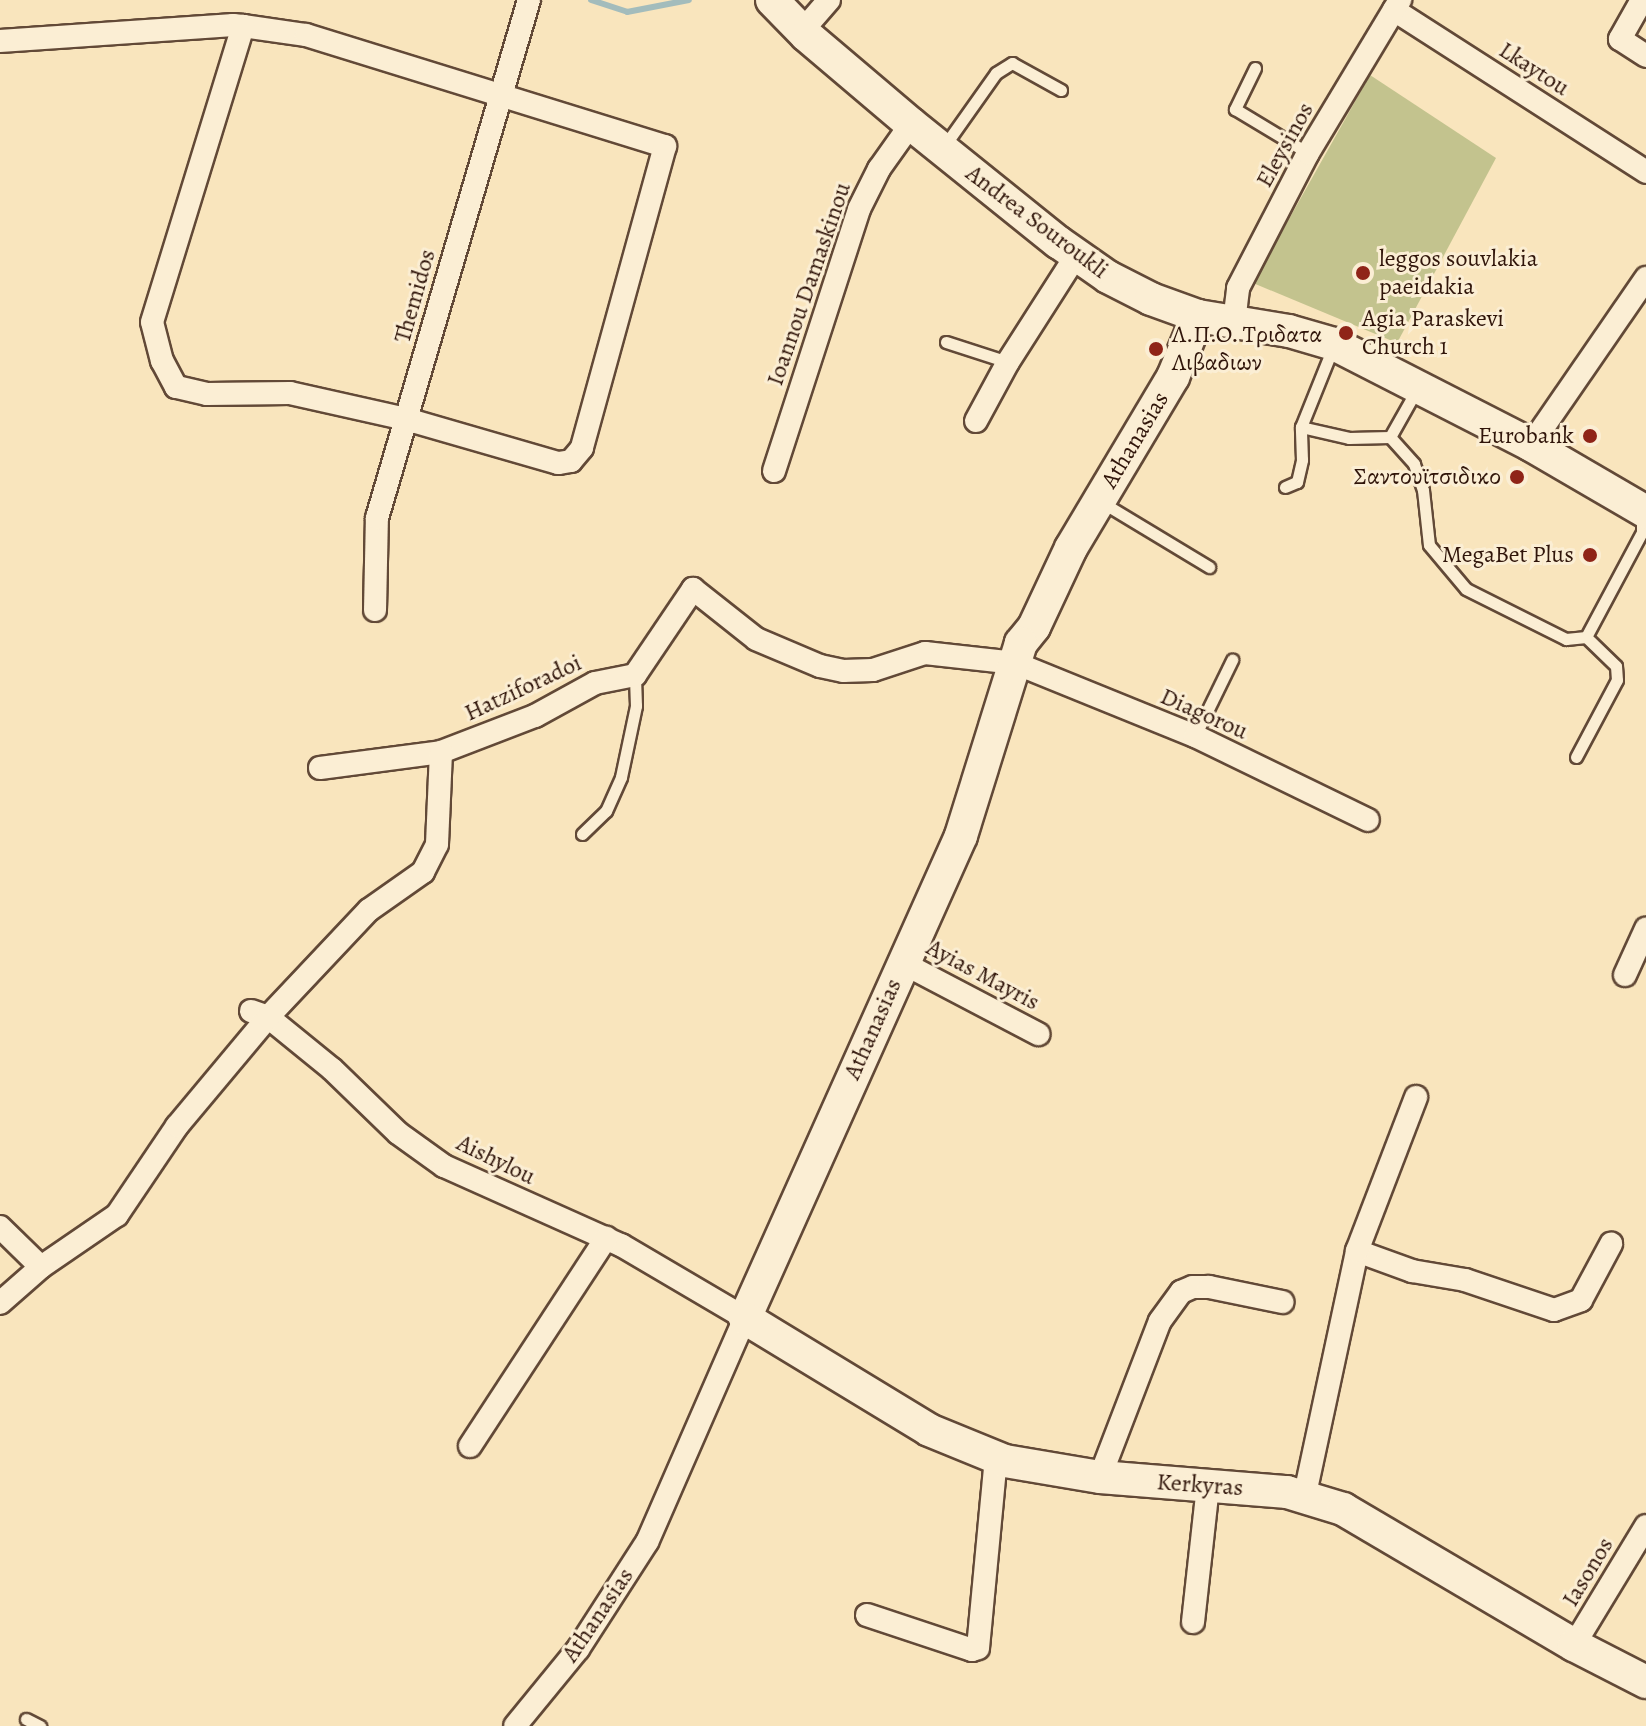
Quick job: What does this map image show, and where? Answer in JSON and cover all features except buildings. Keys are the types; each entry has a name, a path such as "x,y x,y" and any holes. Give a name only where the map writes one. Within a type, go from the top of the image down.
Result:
{"street":[{"name":"Themidos","path":"375,610 377,518 529,0"},
{"name":"Andrea Souroukli","path":"772,0 802,31 911,124 1077,254 1129,289 1198,316 1334,344 1645,507"},
{"path":"802,31 829,0"},
{"path":"1642,0 1620,39 1646,56"},
{"name":"Eleysinos","path":"1234,322 1238,288 1308,153 1397,5"},
{"name":"Lkaytou","path":"1397,5 1646,172"},
{"path":"0,41 243,26 306,35 665,146 582,448 571,461 558,463 406,419 290,393 207,394 176,387 162,361 152,322 243,26"},
{"name":"Ioannou Damaskinou","path":"774,471 859,209 879,169 911,124"},
{"path":"976,421 1008,362 1077,254"},
{"path":"1531,445 1646,278"},
{"name":"Athanasias","path":"515,1726 578,1649 647,1542 961,836 1015,663 1061,567 1173,377 1198,316"},
{"path":"635,675 693,589 756,639 820,666 843,671 873,670 925,653 1015,663"},
{"name":"Diagorou","path":"1015,663 1195,736 1368,820"},
{"name":"Hatziforadoi","path":"320,768 441,752 535,716 595,683 635,675"},
{"path":"0,1303 41,1267 117,1215 177,1126 260,1014 369,910 411,883 432,860 437,844 441,752"},
{"path":"1625,975 1646,929"},
{"name":"Ayias Mayris","path":"903,963 1038,1034"},
{"name":"Aishylou","path":"260,1014 332,1069 398,1133 444,1166 606,1238 745,1318"},
{"path":"1305,1494 1357,1251 1416,1097"},
{"path":"0,1227 41,1267"},
{"path":"470,1446 606,1238"},
{"path":"1357,1251 1412,1271 1476,1283 1554,1310 1581,1300 1611,1244"},
{"path":"1100,1477 1160,1321 1181,1292 1209,1287 1282,1302"},
{"name":"Kerkyras","path":"745,1318 929,1430 996,1458 1100,1477 1305,1494 1381,1528 1574,1645 1646,1682"},
{"path":"867,1615 972,1650 978,1648 996,1458"},
{"path":"1193,1622 1208,1486"},
{"name":"Iasonos","path":"1574,1645 1646,1526"}],"lane":[{"path":"942,149 996,73 1012,63 1061,90"},
{"path":"1255,68 1235,109 1308,153"},
{"path":"946,342 1008,362"},
{"path":"1285,487 1297,482 1302,460 1301,427 1334,344"},
{"path":"1390,437 1418,387"},
{"path":"1301,427 1349,438 1390,437 1414,464 1423,490 1429,545 1466,589 1520,614 1547,632 1566,639 1586,637 1616,666 1617,680 1576,757"},
{"path":"1099,500 1209,567"},
{"path":"1586,637 1642,532 1645,507"},
{"path":"1195,736 1232,660"},
{"path":"582,834 606,811 621,777 636,706 635,675"},
{"path":"26,1719 40,1726"}],"green space":[{"path":"1370,75 1496,158 1397,343 1253,283"}],"waterway":[{"path":"591,0 627,12 689,0"}],"place":[{"name":"leggos souvlakia paeidakia","path":"1363,273"},
{"name":"Agia Paraskevi Church 1","path":"1346,333"},
{"name":"Λ.Π.Ο. Τριδατα Λιβαδιων","path":"1156,349"},
{"name":"Eurobank","path":"1590,436"},
{"name":"Σαντουϊτσιδικο","path":"1517,477"},
{"name":"MegaBet Plus","path":"1590,555"}]}
